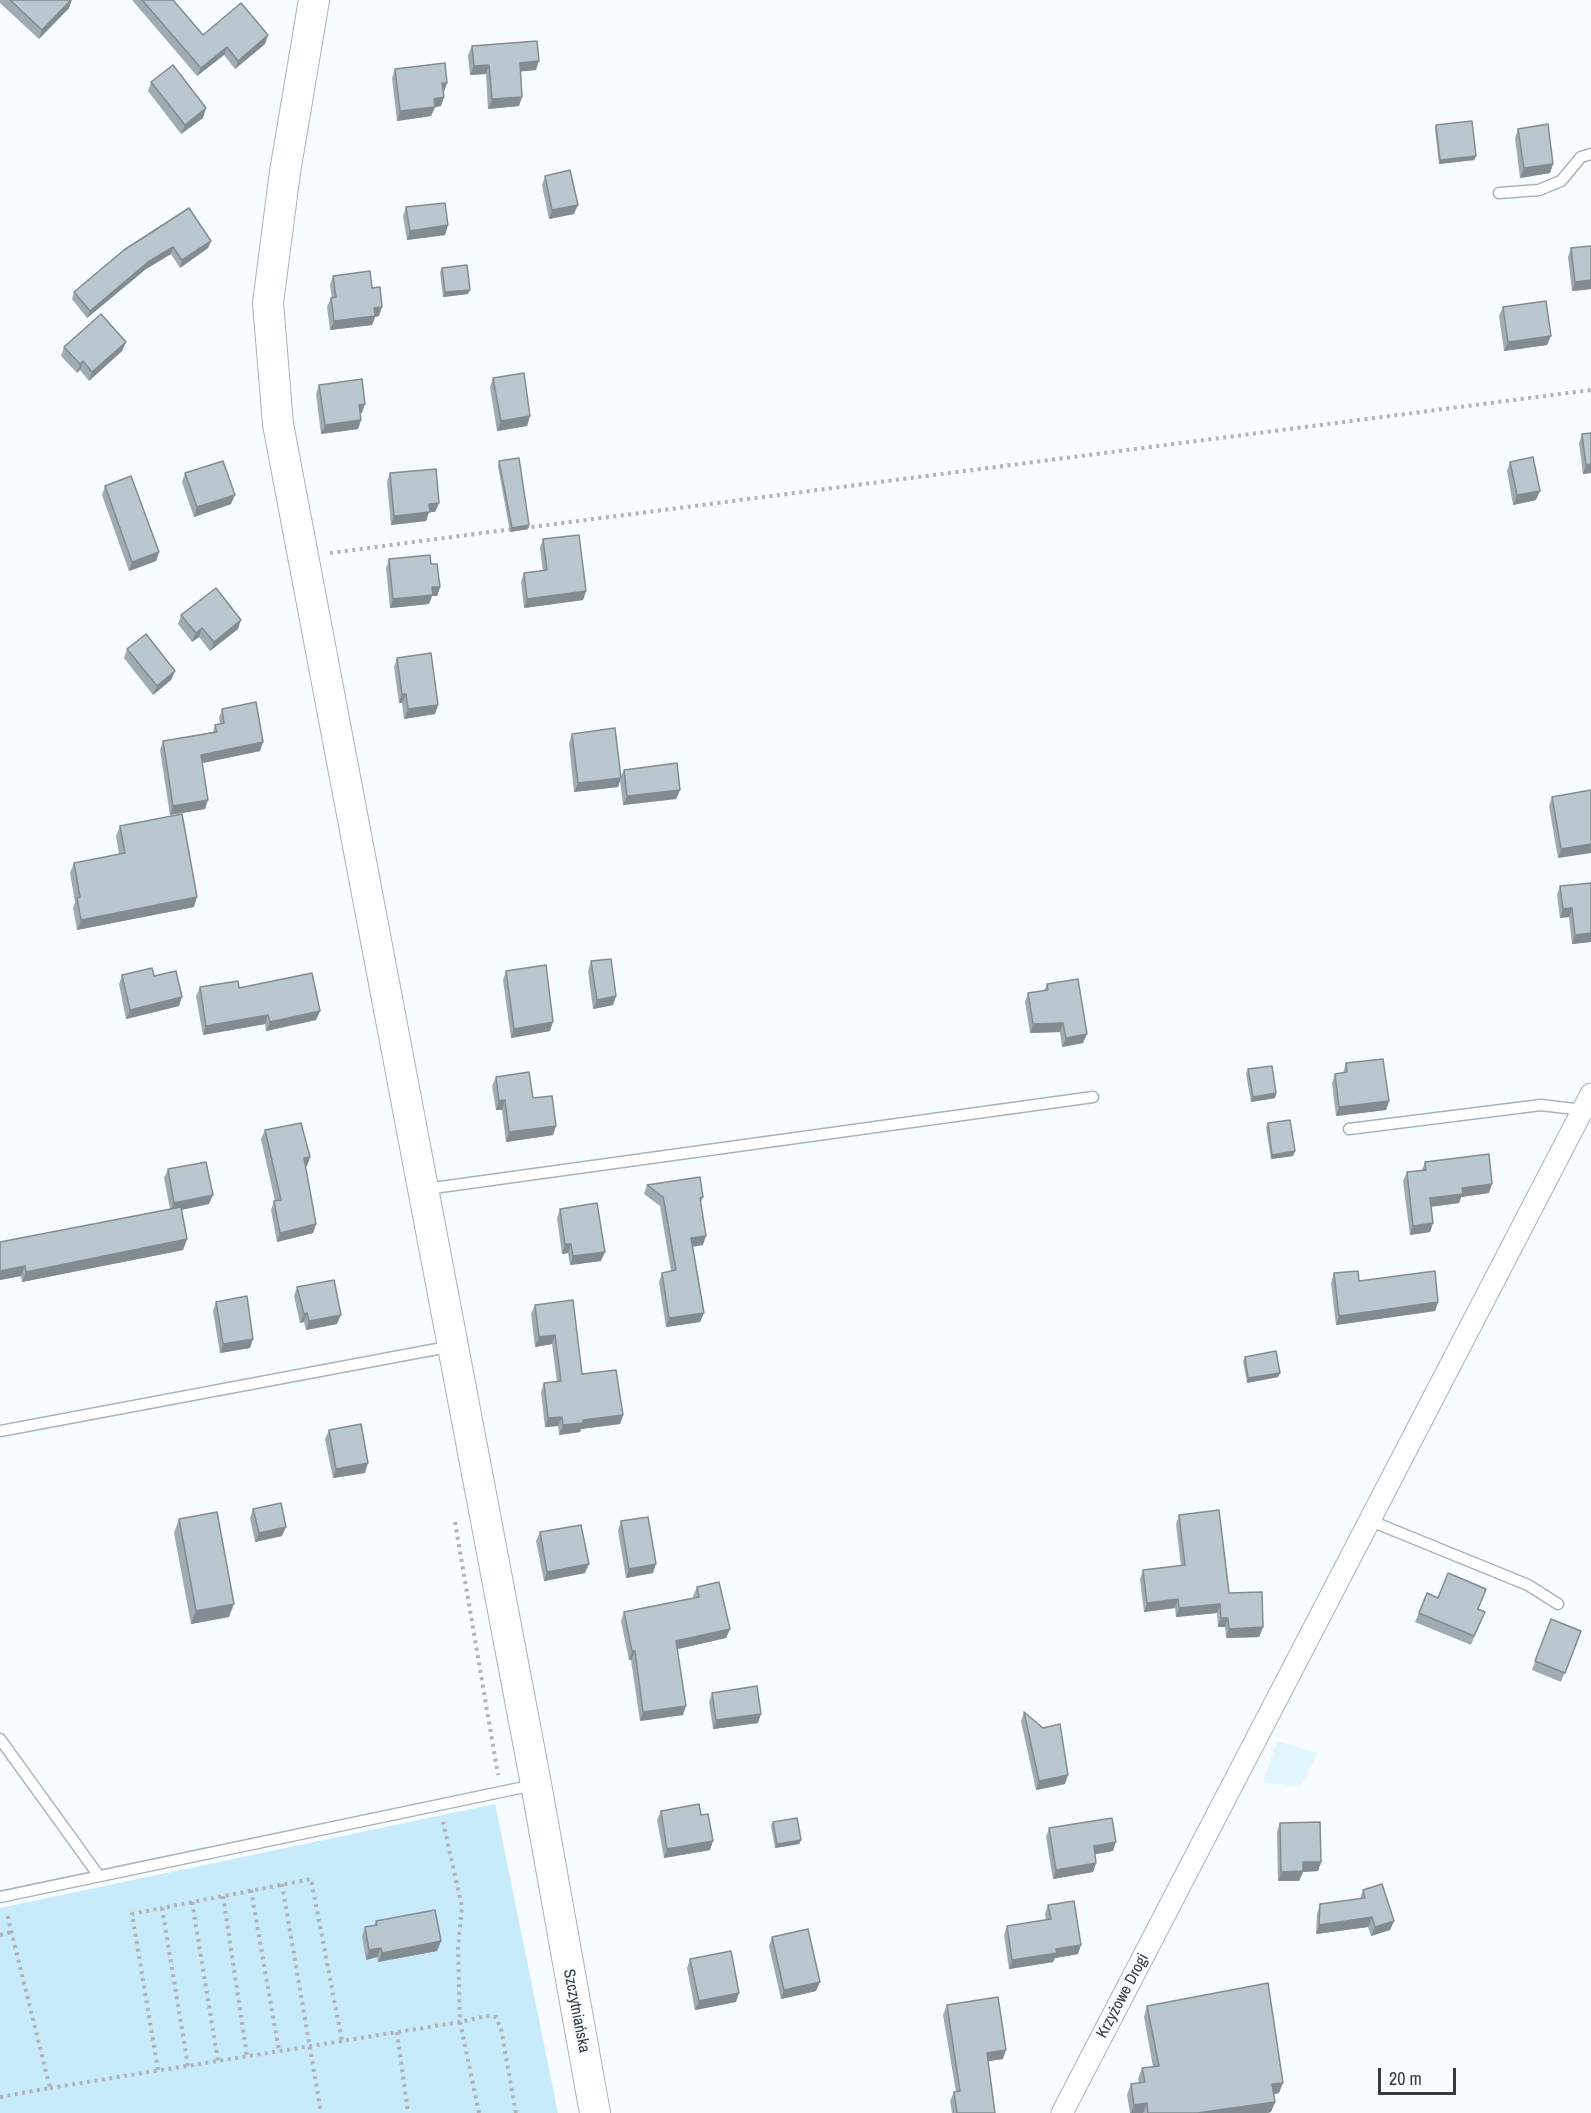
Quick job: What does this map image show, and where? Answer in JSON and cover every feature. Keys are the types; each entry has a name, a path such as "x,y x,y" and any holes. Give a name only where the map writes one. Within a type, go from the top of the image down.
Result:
{"street":[{"name":"Szczytniańska","path":"314,0 285,172 268,303 278,424 536,1784 557,1910 596,2113"},
{"name":"Krzyżowe Drogi","path":"1062,2113 1587,1102"}],"lane":[{"path":"1499,193 1539,190 1561,181 1581,157 1591,154"},
{"path":"423,1190 1093,1097"},
{"path":"1349,1129 1541,1105 1587,1102"},
{"path":"0,1431 453,1346"},
{"path":"1371,1521 1528,1585 1558,1604"},
{"path":"0,1739 99,1876"},
{"path":"1,1897 536,1784"}],"path":[{"path":"343,551 1591,390"},
{"path":"439,1805 462,1906 458,1948 460,2022 479,2113"},
{"path":"158,2070 132,1914 311,1879 342,2041"},
{"path":"282,1884 321,2113"},
{"path":"251,1890 279,2051"},
{"path":"224,1896 247,2056"},
{"path":"1,1897 50,2088"},
{"path":"192,1902 218,2061"},
{"path":"162,1908 188,2066"},
{"path":"0,1935 11,1932"},
{"path":"0,2097 486,2016 496,2017 501,2029 516,2113"},
{"path":"397,2032 408,2113"}],"shaded area":[{"path":"1277,1741 1318,1753 1300,1787 1263,1782"},
{"path":"495,1804 558,2113 0,2113 0,1908"}],"building":[{"path":"10,0 71,0 42,30"},
{"path":"142,0 173,0 203,35 241,3 268,35 238,61 227,47 201,68"},
{"path":"537,41 539,61 520,63 522,97 492,99 489,65 474,66 472,46"},
{"path":"445,63 447,83 442,83 444,97 434,99 435,107 400,111 395,69"},
{"path":"173,65 206,108 185,125 151,82"},
{"path":"1472,121 1476,156 1440,160 1436,125"},
{"path":"1548,124 1553,164 1524,168 1518,129"},
{"path":"570,170 578,205 552,210 545,176"},
{"path":"445,203 448,225 410,231 406,207"},
{"path":"189,208 211,241 182,260 173,247 148,262 90,311 74,292 124,250"},
{"path":"1591,246 1591,280 1575,282 1571,248"},
{"path":"467,265 470,290 445,292 442,268"},
{"path":"370,271 372,288 380,287 382,307 374,308 375,316 334,321 331,298 336,297 333,276"},
{"path":"1546,301 1551,336 1508,342 1503,307"},
{"path":"101,314 126,342 92,372 83,361 80,364 64,347"},
{"path":"524,373 530,416 501,421 493,378"},
{"path":"362,379 365,404 359,405 361,420 325,425 319,385"},
{"path":"1591,433 1591,464 1586,465 1582,434"},
{"path":"1533,457 1540,491 1517,495 1510,462"},
{"path":"519,458 529,525 512,528 499,461"},
{"path":"223,461 235,495 197,507 185,473"},
{"path":"436,469 439,503 429,504 430,512 394,516 390,473"},
{"path":"131,476 159,552 132,562 105,486"},
{"path":"579,535 586,591 527,599 524,573 547,570 543,539"},
{"path":"430,555 431,564 437,564 440,587 432,587 433,595 393,599 389,559"},
{"path":"216,588 241,620 214,642 202,628 196,633 181,615"},
{"path":"146,634 175,671 157,686 127,649"},
{"path":"431,653 438,705 408,709 406,694 402,694 397,658"},
{"path":"256,702 263,742 201,755 208,800 173,806 163,741 217,732 215,725 224,723 222,709"},
{"path":"615,728 621,778 578,783 572,734"},
{"path":"677,763 680,790 627,796 624,770"},
{"path":"1591,790 1591,844 1561,849 1552,797"},
{"path":"182,814 197,897 81,920 77,898 80,897 74,863 125,853 120,826"},
{"path":"1591,883 1591,933 1575,935 1572,908 1563,909 1560,886"},
{"path":"611,959 616,996 597,1000 591,961"},
{"path":"546,965 553,1022 514,1029 506,971"},
{"path":"152,968 154,976 176,971 182,997 130,1010 122,975"},
{"path":"312,973 320,1011 270,1022 268,1015 206,1026 200,987 238,981 239,988"},
{"path":"1078,979 1087,1034 1066,1038 1063,1023 1033,1024 1028,993 1048,990 1047,984"},
{"path":"1383,1059 1389,1101 1339,1107 1335,1074 1347,1072 1346,1063"},
{"path":"1272,1066 1276,1093 1253,1097 1248,1069"},
{"path":"529,1072 533,1098 552,1096 556,1126 509,1132 505,1100 499,1101 496,1077"},
{"path":"1290,1120 1295,1151 1272,1155 1268,1123"},
{"path":"301,1123 310,1157 304,1158 316,1224 280,1233 274,1201 281,1200 265,1130"},
{"path":"1489,1154 1492,1184 1462,1188 1463,1194 1430,1198 1433,1223 1413,1226 1407,1172 1426,1170 1425,1162"},
{"path":"206,1162 213,1195 174,1203 168,1169"},
{"path":"700,1177 703,1197 700,1198 706,1236 691,1238 704,1313 669,1318 662,1273 676,1270 663,1197 647,1185"},
{"path":"597,1203 605,1252 573,1256 571,1244 565,1244 560,1209"},
{"path":"181,1207 187,1239 26,1272 25,1266 0,1271 0,1242"},
{"path":"1358,1271 1359,1281 1435,1271 1438,1302 1339,1316 1334,1273"},
{"path":"334,1280 341,1315 309,1321 307,1313 304,1314 297,1287"},
{"path":"247,1296 253,1339 223,1344 216,1302"},
{"path":"573,1300 582,1374 616,1370 623,1415 563,1425 562,1417 548,1418 544,1383 561,1381 555,1335 539,1337 535,1305"},
{"path":"1276,1351 1280,1373 1248,1378 1245,1357"},
{"path":"361,1424 368,1463 336,1469 329,1430"},
{"path":"281,1503 286,1527 259,1533 253,1509"},
{"path":"1219,1510 1229,1593 1262,1592 1263,1627 1229,1629 1228,1618 1221,1618 1220,1604 1179,1608 1178,1599 1147,1603 1143,1570 1185,1565 1179,1515"},
{"path":"217,1512 234,1604 196,1611 179,1519"},
{"path":"648,1517 656,1564 629,1569 621,1521"},
{"path":"581,1525 589,1564 547,1572 540,1532"},
{"path":"1448,1573 1486,1589 1478,1609 1485,1612 1474,1636 1419,1613 1427,1593 1438,1598"},
{"path":"719,1582 730,1629 676,1641 686,1706 643,1712 635,1651 632,1651 624,1612 699,1597 697,1587"},
{"path":"1551,1619 1581,1631 1565,1673 1535,1661"},
{"path":"757,1686 761,1714 716,1720 712,1693"},
{"path":"1024,1712 1043,1728 1060,1724 1068,1775 1039,1781"},
{"path":"699,1804 701,1815 708,1814 713,1841 667,1849 661,1811"},
{"path":"797,1818 801,1840 777,1844 773,1822"},
{"path":"1112,1818 1116,1842 1094,1846 1096,1863 1056,1870 1049,1828"},
{"path":"1320,1822 1321,1862 1303,1862 1303,1871 1281,1872 1280,1823"},
{"path":"1382,1884 1394,1921 1375,1927 1372,1917 1319,1925 1320,1904 1365,1898 1363,1890"},
{"path":"1074,1901 1081,1945 1056,1949 1057,1953 1012,1960 1007,1926 1051,1919 1048,1905"},
{"path":"435,1910 441,1941 382,1953 381,1948 369,1950 365,1927 377,1925 376,1921"},
{"path":"808,1929 820,1982 784,1990 772,1937"},
{"path":"731,1951 739,1993 699,2001 690,1959"},
{"path":"1268,1983 1283,2083 1272,2084 1275,2102 1197,2113 1148,2113 1147,2103 1134,2105 1131,2084 1145,2082 1142,2068 1159,2066 1147,2006"},
{"path":"998,1997 1006,2050 987,2053 995,2113 957,2113 954,2092 960,2091 947,2005"}]}
